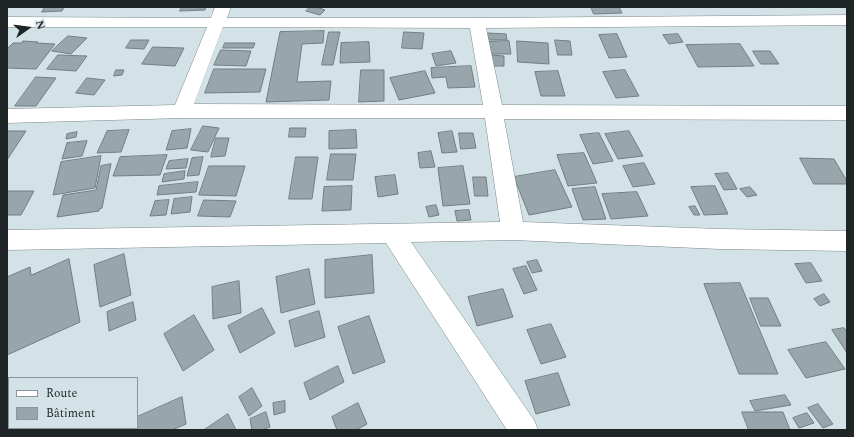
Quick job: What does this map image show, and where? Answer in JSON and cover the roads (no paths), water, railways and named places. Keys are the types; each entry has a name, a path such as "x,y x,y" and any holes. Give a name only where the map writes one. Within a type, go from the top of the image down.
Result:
{"street":[{"path":"737,7 746,20"},
{"path":"7,22 220,15 344,15 478,23 847,20"},
{"path":"182,112 220,15"},
{"path":"478,23 513,231"},
{"path":"7,116 182,112 847,113"},
{"path":"7,240 513,231 720,239 847,241"},
{"path":"392,233 524,430"}]}
